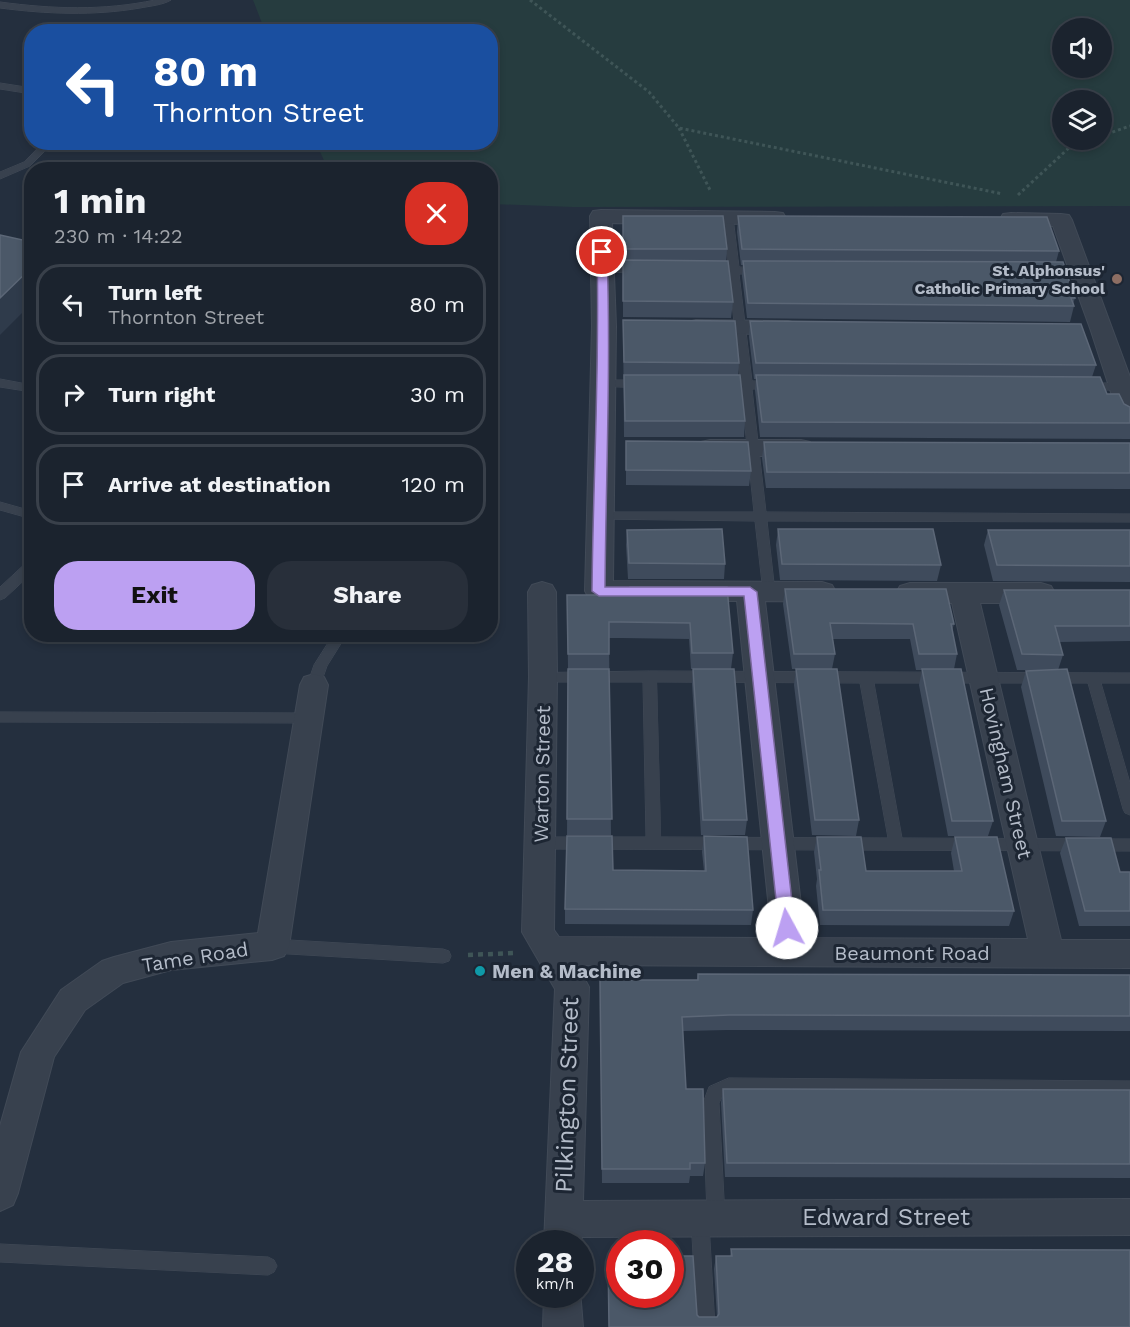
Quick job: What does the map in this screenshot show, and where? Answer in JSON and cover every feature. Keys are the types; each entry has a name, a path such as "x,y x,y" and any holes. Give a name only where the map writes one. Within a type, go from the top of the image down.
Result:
{"street":[{"path":"798,218 601,216 602,270 615,326 602,384 611,447 599,516 599,591 849,592"},
{"path":"994,219 1061,220 1076,272 1126,387 1130,414"},
{"path":"672,327 810,328"},
{"path":"1080,331 1103,331"},
{"path":"682,448 824,448"},
{"name":"Warton Street","path":"542,592 543,677 538,932 551,951"},
{"path":"759,592 759,676 790,953"},
{"path":"883,593 1071,594"},
{"name":"Hovingham Street","path":"964,593 1048,954"},
{"name":"Tame Road","path":"0,1193 39,1052 74,1000 114,971 171,956 272,945 314,685"},
{"name":"Beaumont Road","path":"551,951 1130,954"},
{"name":"Pilkington Street","path":"551,951 572,987 563,1230"},
{"name":"Edward Street","path":"569,1230 643,1218 1130,1217"},
{"path":"563,1308 563,1327"}],"lane":[{"path":"0,5 53,12 83,12 167,0"},
{"path":"0,86 24,90"},
{"path":"29,162 42,150"},
{"path":"0,176 24,165"},
{"path":"726,217 734,271 760,517 759,592"},
{"path":"602,270 655,270"},
{"path":"700,270 769,271"},
{"path":"0,383 24,388"},
{"path":"602,384 657,384"},
{"path":"713,385 781,385"},
{"path":"1074,387 1126,387"},
{"path":"0,506 24,513"},
{"path":"599,516 1130,518"},
{"path":"0,595 24,572"},
{"path":"314,685 321,665 336,642"},
{"path":"650,676 654,843"},
{"path":"543,677 1130,678"},
{"path":"866,677 896,844"},
{"path":"1093,678 1130,809"},
{"path":"0,717 309,718"},
{"path":"541,843 1130,845"},
{"path":"272,945 443,956"},
{"path":"706,1327 711,1103 715,1092 729,1086 1130,1089"},
{"path":"0,1253 268,1266"}],"path":[{"path":"530,0 649,92 679,128 726,217"},
{"path":"1112,132 1130,126"},
{"path":"679,128 1016,197 1029,220"},
{"path":"1016,197 1067,150"},
{"path":"443,956 551,951"}],"green space":[{"path":"253,0 1130,0 1130,206 573,207 498,204 498,162 325,162 319,150 498,150 498,24 262,24"}],"building":[{"path":"623,216 723,216 727,249 623,249"},
{"path":"738,216 1047,217 1059,251 742,249"},
{"path":"0,235 24,240 24,275 0,298"},
{"path":"623,260 728,261 733,302 623,301"},
{"path":"743,261 1063,262 1075,298 1071,298 1074,306 748,303"},
{"path":"623,320 735,321 739,363 624,362"},
{"path":"750,321 1081,324 1096,365 756,363"},
{"path":"624,375 740,375 745,421 625,421"},
{"path":"756,375 1100,377 1107,394 1119,394 1124,404 1130,407 1130,423 762,422"},
{"path":"626,441 748,442 751,471 626,470"},
{"path":"764,442 1130,443 1130,473 767,472"},
{"path":"722,529 725,564 629,563 627,530"},
{"path":"778,529 933,529 941,565 782,564"},
{"path":"988,530 1130,530 1130,566 997,565"},
{"path":"630,587 727,587 733,653 692,653 690,623 609,622 609,654 568,654 567,595 630,595"},
{"path":"785,589 946,589 954,624 951,624 957,654 919,654 913,624 830,623 835,654 794,654"},
{"path":"1004,590 1130,590 1130,626 1055,626 1063,655 1022,654"},
{"path":"568,669 609,669 612,819 567,819"},
{"path":"693,669 734,669 747,820 703,820"},
{"path":"796,669 837,669 859,820 815,820"},
{"path":"922,669 961,669 993,821 952,821"},
{"path":"1067,669 1106,821 1062,821 1026,671"},
{"path":"567,836 612,836 613,870 706,871 704,836 747,837 753,910 565,909"},
{"path":"817,837 861,837 866,871 962,871 955,837 997,837 1014,911 823,910"},
{"path":"1066,838 1111,838 1120,872 1130,872 1130,911 1085,911"},
{"path":"698,974 1130,975 1130,1016 729,1015 682,1017 686,1089 703,1089 705,1163 690,1163 690,1169 602,1169 600,980 698,980"},
{"path":"723,1089 1130,1090 1130,1164 727,1163"},
{"path":"731,1249 1130,1250 1130,1327 609,1327 609,1308 684,1308 684,1256 693,1256 697,1315 717,1317 719,1314 716,1256 732,1256"}],"place":[{"name":"St. Alphonsus' Catholic Primary School","path":"1117,279"},
{"name":"Men & Machine","path":"480,971"}],"route":[{"path":"602,252 604,326 599,591 750,592 787,928"}]}
